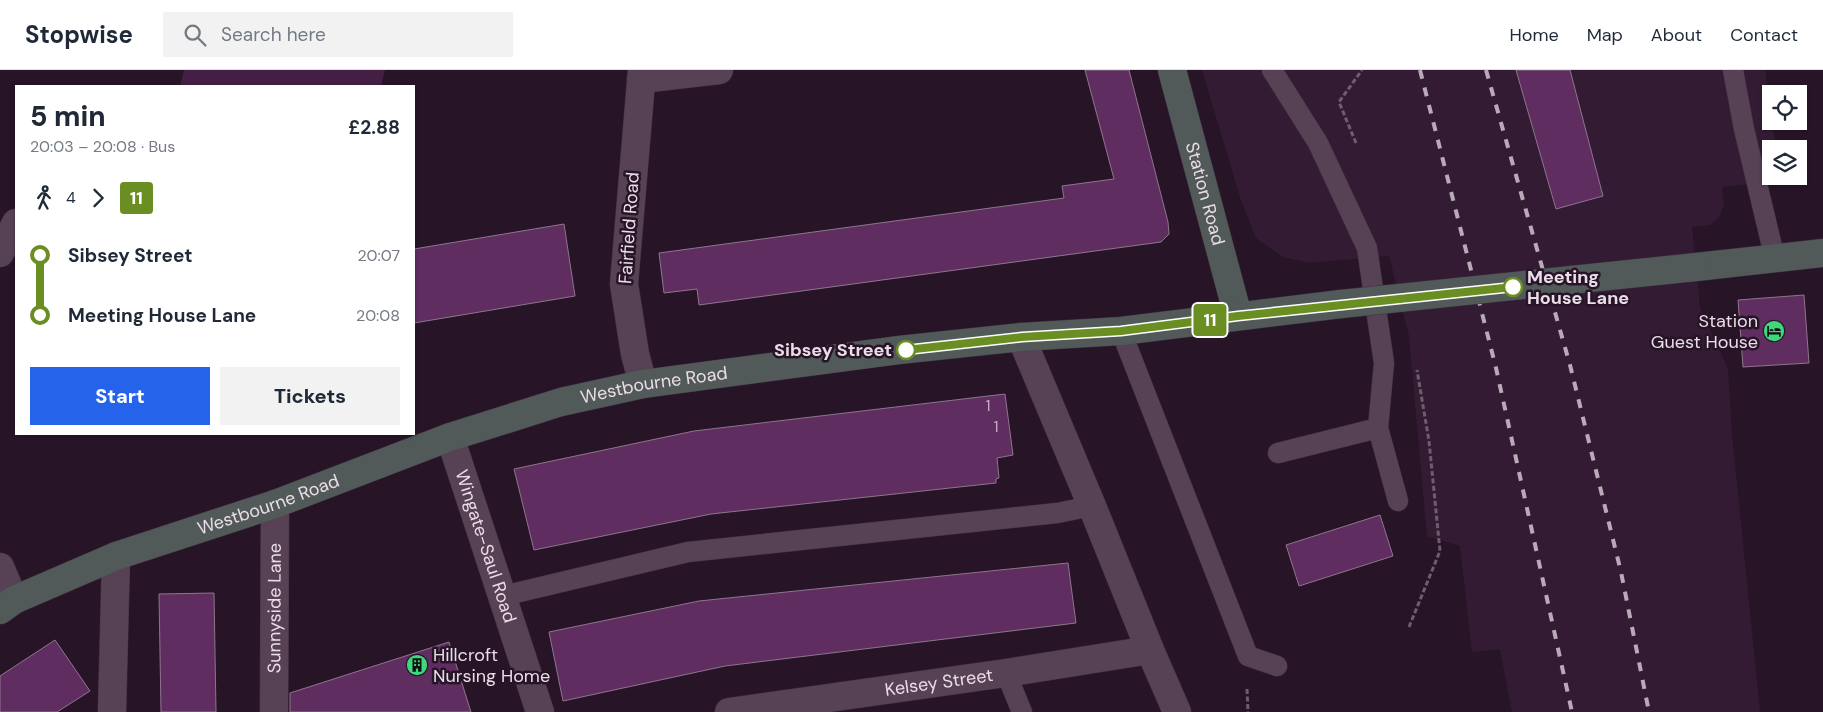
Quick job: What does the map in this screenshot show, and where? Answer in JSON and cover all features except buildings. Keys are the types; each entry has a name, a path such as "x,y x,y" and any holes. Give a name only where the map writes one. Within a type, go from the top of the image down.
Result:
{"street":[{"path":"642,74 719,70"},
{"name":"Station Road","path":"1172,70 1238,316"},
{"name":"Fairfield Road","path":"642,74 624,284 635,354 643,384"},
{"path":"0,253 15,225"},
{"path":"1775,259 1823,252"},
{"name":"Westbourne Road","path":"7,605 116,556 275,504 450,437 561,402 643,384 899,350 1022,337 1121,331 1342,304 1775,259"},
{"path":"1022,337 1150,650 1178,712"},
{"name":"Wingate-Saul Road","path":"450,437 540,712"},
{"name":"Sunnyside Lane","path":"274,712 275,504"},
{"path":"112,712 116,556"},
{"path":"0,567 7,605"},
{"name":"Kelsey Street","path":"729,712 853,704 1006,673 1150,650"}],"lane":[{"path":"1272,70 1318,143 1366,248 1384,362 1378,428 1398,501"},
{"path":"1733,70 1744,129 1775,259"},
{"path":"1121,331 1248,656 1277,666"},
{"path":"1278,453 1378,428"},
{"path":"503,596 688,552 1057,513 1092,506"},
{"path":"1006,673 1022,712"}],"shaded area":[{"path":"184,70 385,70 381,85 180,85"},
{"path":"1202,70 1765,70 1767,85 1762,85 1762,130 1773,130 1775,140 1762,140 1762,183 1722,187 1724,203 1720,216 1710,225 1692,227 1700,308 1728,369 1732,435 1760,712 1512,712 1500,649 1472,652 1460,546 1427,536 1409,336 1389,256 1309,263 1283,257 1256,238 1241,200"}],"railway":[{"path":"1420,70 1496,368 1572,712"},
{"path":"1486,70 1570,365 1621,572 1649,712"}],"bus line":[{"name":"11","path":"906,350 1022,337 1121,331 1342,304 1513,287"}],"place":[{"name":"Meeting House Lane","path":"1513,287"},
{"name":"Station Guest House","path":"1774,331"},
{"name":"Sibsey Street","path":"906,350"},
{"name":"Hillcroft Nursing Home","path":"417,665"}]}
